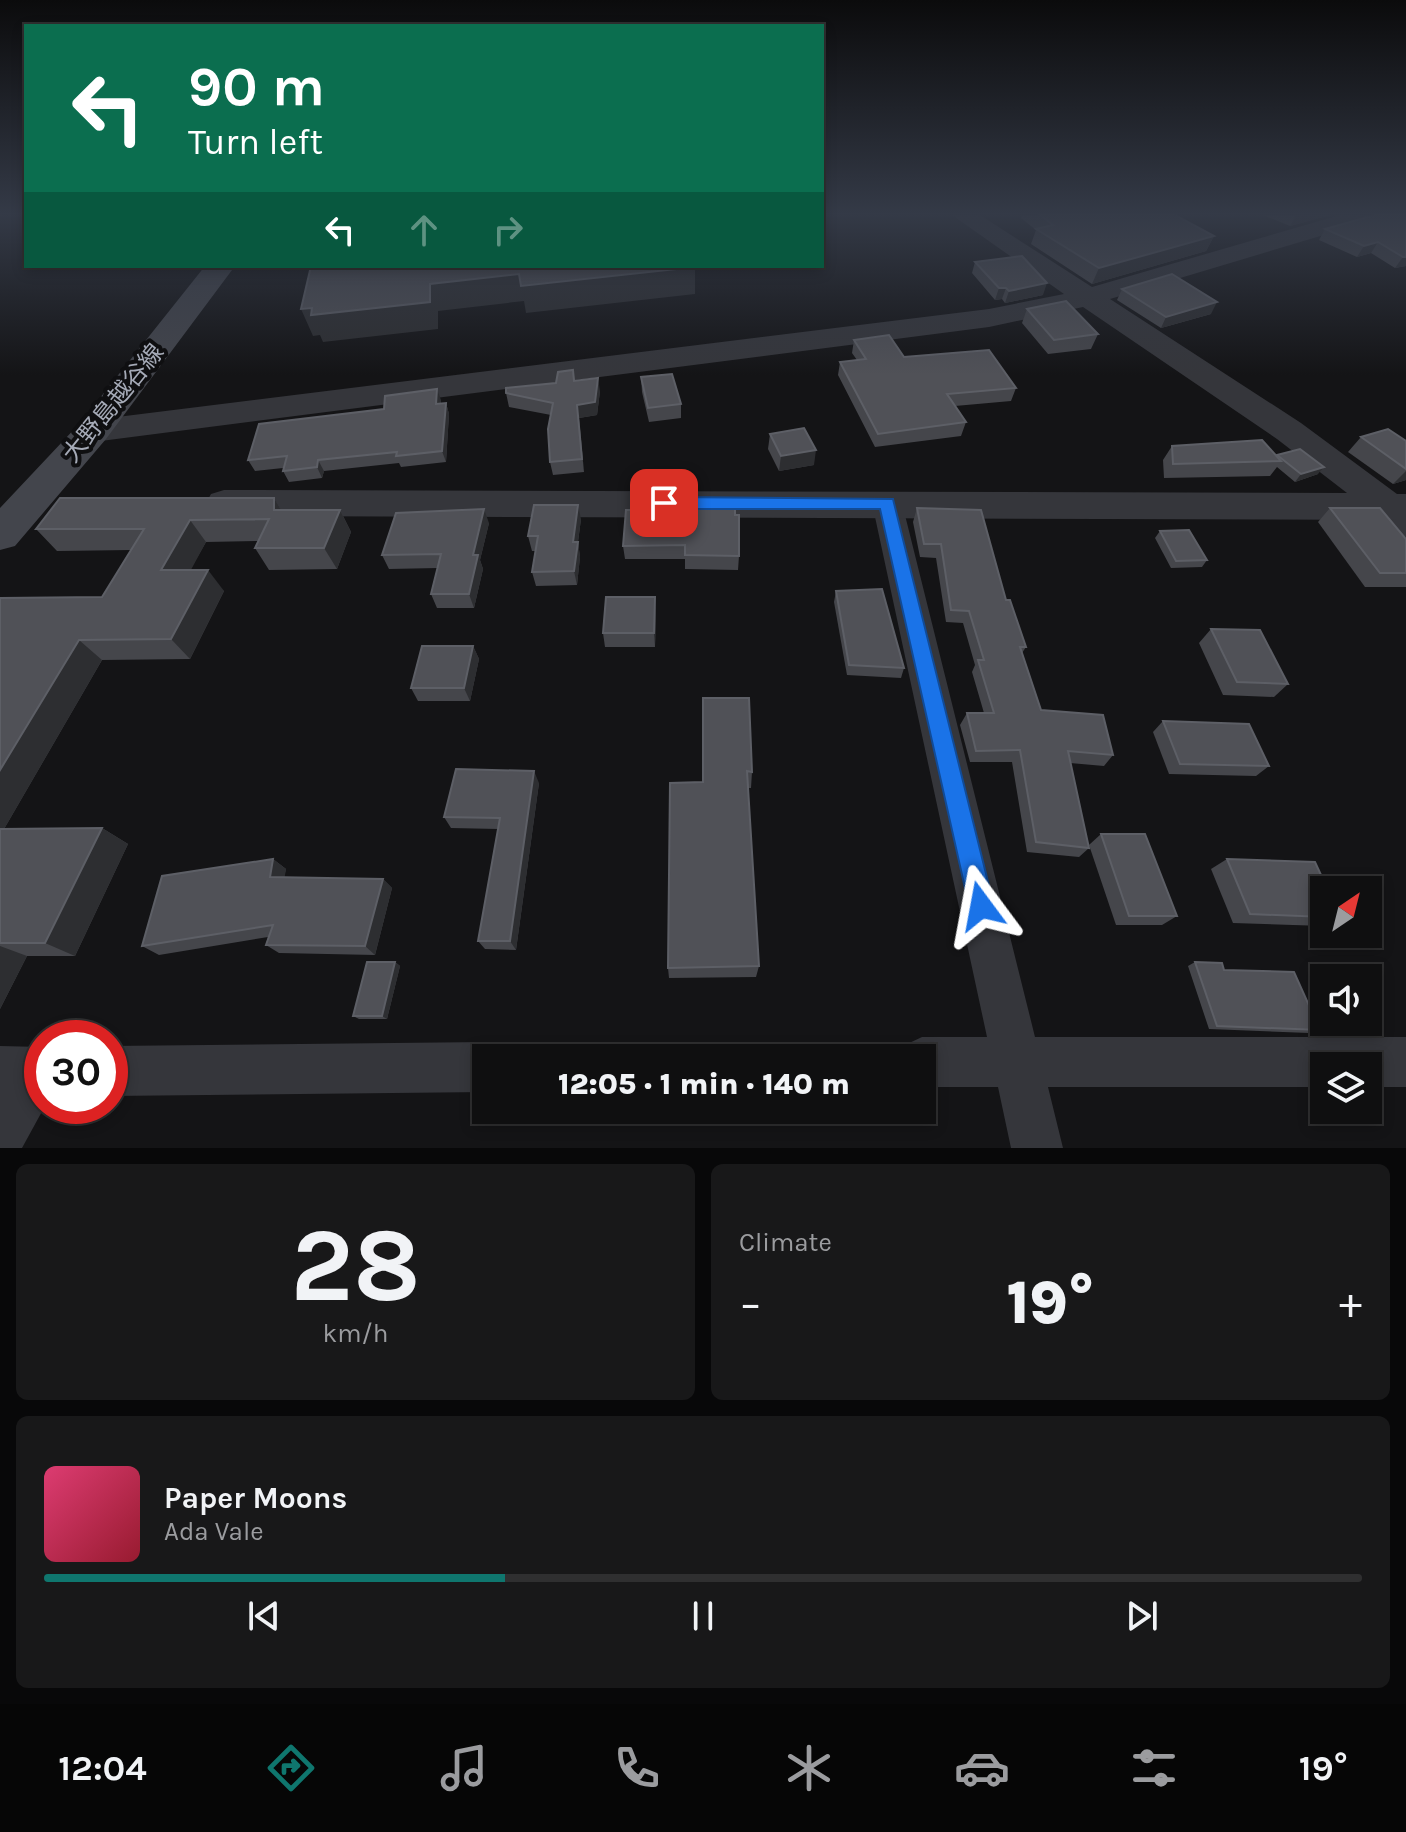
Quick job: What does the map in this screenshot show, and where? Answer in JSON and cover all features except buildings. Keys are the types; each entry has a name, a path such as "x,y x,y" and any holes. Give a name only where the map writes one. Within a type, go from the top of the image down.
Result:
{"main road":[{"name":"大野島越谷線","path":"0,535 93,431 218,269"}],"street":[{"path":"1045,269 1289,431 1401,514"},
{"path":"93,431 989,318 1088,297 1184,269"},
{"path":"186,503 887,503 1401,514"},
{"path":"887,503 1037,1148"},
{"path":"28,504 75,504"},
{"path":"936,1062 1406,1062"},
{"path":"128,1071 472,1067"},
{"path":"0,1137 24,1076"}],"route":[{"path":"664,503 887,503 981,906"}]}
